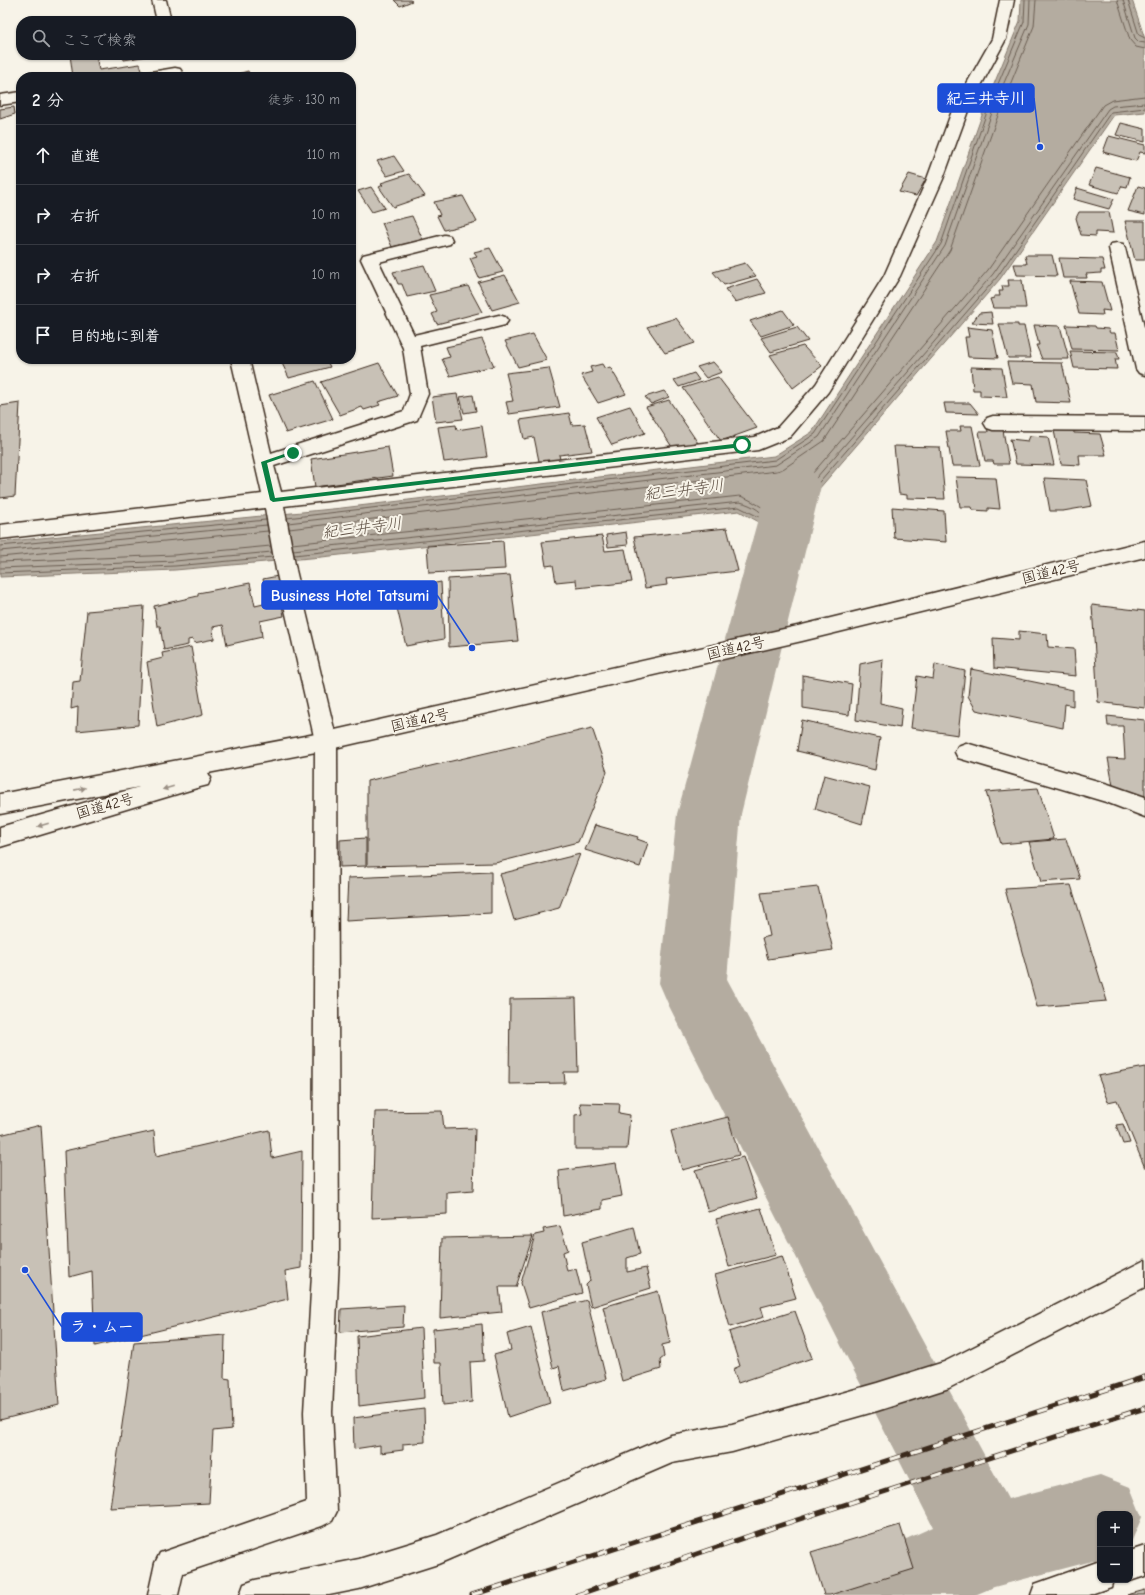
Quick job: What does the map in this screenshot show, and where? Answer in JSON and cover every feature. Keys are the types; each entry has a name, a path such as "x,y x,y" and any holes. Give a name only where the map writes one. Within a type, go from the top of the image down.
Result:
{"main road":[{"path":"159,0 163,16"},
{"path":"0,532 273,504 758,443 784,432 822,388 892,276 935,179 961,108 999,39 1007,0"},
{"path":"0,100 16,98"},
{"path":"264,462 411,415 418,394 412,348 369,259 444,240"},
{"path":"1117,248 1145,369"},
{"path":"409,342 499,321"},
{"path":"163,1595 170,1563 322,1511 318,1412 326,1249 328,942 326,741 286,570 264,462 241,364"},
{"path":"993,423 1145,424"},
{"name":"国道42号","path":"0,804 326,741 802,633 1145,549"},
{"name":"国道42号","path":"0,837 326,741"},
{"path":"966,752 1108,793 1145,807"},
{"path":"255,1595 359,1574 438,1549 671,1449 732,1438 877,1397 949,1374 1145,1273"},
{"path":"1133,1565 1145,1561"},
{"path":"1046,1595 1097,1577"}],"water":[{"path":"1021,0 1132,0 1145,39 1145,112 1114,115 1000,279 818,490 798,570 751,570 759,522 739,511 322,557 175,570 0,577 0,542 342,508 774,456 812,432 937,242 987,101 1020,21"}],"building":[{"path":"394,0 410,0 412,1 400,6"},
{"path":"71,60 97,60 99,70 140,64 142,72 72,72"},
{"path":"14,107 15,114 0,119 0,109"},
{"path":"1121,123 1145,129 1145,142 1116,135"},
{"path":"1109,136 1145,145 1145,153 1140,152 1136,161 1103,152"},
{"path":"394,156 404,171 387,176 377,161"},
{"path":"1096,168 1130,177 1127,187 1122,186 1118,193 1089,185"},
{"path":"409,174 425,196 393,207 379,187 383,185 381,183"},
{"path":"909,174 926,179 916,196 899,192"},
{"path":"1138,186 1145,188 1145,215 1128,211"},
{"path":"371,187 385,208 372,212 358,191"},
{"path":"1077,188 1114,199 1109,209 1073,199"},
{"path":"463,196 477,222 444,230 437,216 440,215 434,202"},
{"path":"1079,212 1109,212 1113,233 1096,232 1096,236 1081,235 1076,218"},
{"path":"412,216 423,240 392,247 382,223"},
{"path":"1125,221 1145,221 1145,260 1135,260"},
{"path":"490,248 503,272 479,278 470,258 477,256 474,252"},
{"path":"1025,255 1052,255 1057,276 1017,275 1014,264 1027,264"},
{"path":"1059,258 1102,259 1105,270 1101,270 1101,273 1086,274 1087,278 1063,278"},
{"path":"745,263 756,276 724,285 713,272"},
{"path":"424,265 435,291 407,297 402,284 398,284 393,272"},
{"path":"505,275 520,302 492,310 478,282"},
{"path":"757,279 766,293 735,302 725,289"},
{"path":"1008,280 1022,280 1026,308 993,308 990,299 994,298 994,296 1000,296 999,291 1003,291 1002,286 1009,286"},
{"path":"1070,281 1102,282 1110,311 1102,310 1103,315 1079,314"},
{"path":"468,286 482,312 437,324 432,314 437,312 429,295"},
{"path":"783,310 794,325 761,336 750,321"},
{"path":"991,312 993,324 972,323 979,313"},
{"path":"676,318 695,343 665,353 647,327"},
{"path":"999,324 1018,324 1018,326 1024,326 1031,358 1008,358"},
{"path":"1034,325 1060,326 1069,359 1042,359 1036,345 1039,345"},
{"path":"1066,325 1095,326 1096,328 1108,329 1110,333 1115,333 1119,350 1072,349"},
{"path":"797,327 808,341 771,352 761,338"},
{"path":"967,327 992,330 998,358 968,357 965,337 969,337"},
{"path":"533,334 547,360 518,367 505,341"},
{"path":"482,339 494,366 450,376 442,359 450,357 446,347"},
{"path":"803,346 822,366 793,388 770,355"},
{"path":"1070,351 1117,352 1119,359 1115,359 1117,369 1074,368"},
{"path":"713,362 722,372 706,378 697,367"},
{"path":"1007,362 1062,363 1071,403 1036,402 1033,384 1012,383"},
{"path":"379,363 398,396 378,402 380,405 364,410 362,407 340,415 321,382"},
{"path":"282,364 328,364 330,367 289,378"},
{"path":"602,364 605,369 610,367 626,394 598,403 581,375 592,372 590,367"},
{"path":"971,367 1002,368 1007,397 980,396 980,390 973,390"},
{"path":"549,368 560,407 509,414 506,402 513,401 506,373"},
{"path":"694,373 699,380 679,387 674,380"},
{"path":"718,377 757,428 721,441 683,388"},
{"path":"315,381 333,419 286,433 269,395"},
{"path":"664,391 669,397 651,404 645,397"},
{"path":"457,394 463,419 436,422 432,397"},
{"path":"473,395 476,411 464,413 460,397"},
{"path":"669,400 698,443 674,450 646,407"},
{"path":"20,403 15,496 0,498 0,406"},
{"path":"944,403 970,403 979,414 946,413"},
{"path":"630,406 645,433 612,445 596,417"},
{"path":"569,413 572,425 585,424 592,451 559,455 561,463 540,466 534,437 524,439 520,420"},
{"path":"456,425 457,430 482,426 487,457 444,462 438,427"},
{"path":"960,426 972,426 980,466 952,466 946,431 961,431"},
{"path":"987,426 1003,430 1009,464 994,464 993,461 985,461 979,432 988,432"},
{"path":"1053,426 1073,426 1074,433 1100,434 1106,455 1079,455 1080,465 1061,464"},
{"path":"1030,436 1048,437 1054,465 1016,464 1010,439 1028,441"},
{"path":"894,446 940,447 945,499 907,498 907,495 899,494"},
{"path":"388,447 393,476 315,487 311,459"},
{"path":"956,477 996,478 1000,509 988,508 988,511 973,510 972,507 960,507"},
{"path":"1044,478 1086,480 1092,506 1063,511 1050,511"},
{"path":"892,507 944,511 946,542 894,538"},
{"path":"727,528 738,571 666,579 667,585 645,588 634,537"},
{"path":"626,532 628,545 608,547 606,535"},
{"path":"602,536 605,551 625,549 632,582 577,588 576,580 556,582 553,565 546,566 542,542"},
{"path":"503,541 505,569 429,573 427,546"},
{"path":"510,575 518,641 449,647 448,579"},
{"path":"278,576 281,594 267,597 263,579"},
{"path":"441,582 444,639 406,646 393,591"},
{"path":"250,583 255,606 281,600 284,616 260,621 262,637 227,645 223,625 213,627 214,639 194,643 193,639 188,640 188,645 164,650 160,626 157,626 154,606 198,596 198,593"},
{"path":"1092,605 1145,611 1145,708 1098,702"},
{"path":"144,606 138,725 77,731 78,707 71,709 73,682 80,681 87,611"},
{"path":"1019,631 1047,634 1048,647 1074,649 1076,676 994,668 993,638 1019,640"},
{"path":"191,647 203,715 157,727 147,662 163,658 162,653"},
{"path":"883,659 880,703 902,708 900,728 856,720 860,664"},
{"path":"935,664 965,671 958,735 911,728 917,676 933,679"},
{"path":"971,669 1073,690 1073,706 1065,704 1063,728 976,710 968,696"},
{"path":"803,675 852,684 849,715 803,708"},
{"path":"1107,716 1145,720 1145,800 1113,786 1108,758 1125,759 1123,726 1108,726"},
{"path":"802,720 880,738 875,770 797,751"},
{"path":"592,728 607,772 578,842 495,863 367,866 367,781"},
{"path":"824,775 870,787 862,824 815,809"},
{"path":"1038,788 1054,839 1001,844 986,792"},
{"path":"595,825 638,837 637,839 648,843 640,867 585,850"},
{"path":"366,838 366,866 340,867 340,840"},
{"path":"1066,839 1080,879 1041,882 1029,842"},
{"path":"580,854 559,908 514,920 500,874"},
{"path":"491,872 491,913 346,921 348,878"},
{"path":"1071,885 1107,1001 1037,1007 1005,889"},
{"path":"818,887 833,950 768,959 762,938 770,936 761,893"},
{"path":"576,998 578,1072 564,1072 565,1083 509,1084 510,999"},
{"path":"1145,1067 1145,1168 1117,1100 1108,1102 1098,1076"},
{"path":"580,1103 620,1104 619,1113 630,1115 627,1149 575,1149 575,1115 582,1114"},
{"path":"442,1111 444,1129 475,1128 473,1191 447,1193 447,1214 372,1218 375,1112"},
{"path":"728,1117 739,1155 682,1170 671,1131"},
{"path":"1123,1124 1130,1143 1123,1144 1116,1125"},
{"path":"41,1125 59,1405 0,1420 0,1135"},
{"path":"269,1130 272,1158 302,1151 301,1268 285,1271 288,1299 95,1346 92,1271 69,1277 64,1151 154,1131 156,1156"},
{"path":"743,1157 757,1198 708,1212 695,1170"},
{"path":"616,1163 622,1196 602,1200 602,1209 563,1216 559,1171"},
{"path":"761,1208 776,1255 729,1267 716,1219"},
{"path":"560,1226 568,1250 563,1252 567,1271 576,1269 582,1293 529,1308 521,1283 535,1235 544,1233 543,1229"},
{"path":"634,1227 640,1254 627,1258 627,1272 646,1268 651,1288 591,1307 586,1285 590,1281 582,1242"},
{"path":"533,1236 516,1287 499,1287 502,1312 440,1318 442,1238"},
{"path":"782,1256 796,1298 761,1307 764,1317 730,1327 715,1275"},
{"path":"658,1291 670,1343 662,1345 664,1357 660,1360 661,1369 622,1381 603,1307"},
{"path":"587,1300 606,1379 564,1391 559,1366 553,1368 541,1312"},
{"path":"404,1305 403,1327 340,1332 341,1309"},
{"path":"795,1311 812,1358 738,1383 733,1369 740,1366 729,1332"},
{"path":"482,1324 484,1361 470,1362 472,1402 443,1405 441,1363 434,1363 433,1329"},
{"path":"531,1327 550,1403 508,1417 494,1355 511,1350 507,1334"},
{"path":"421,1328 424,1398 359,1406 357,1336"},
{"path":"225,1335 224,1378 230,1379 232,1429 213,1431 209,1503 110,1508 134,1342"},
{"path":"424,1409 425,1442 403,1444 403,1450 380,1453 380,1445 354,1449 353,1418"},
{"path":"900,1525 914,1569 830,1595 824,1595 811,1552"},
{"path":"1145,1590 1145,1595 1127,1595"}],"waterway":[{"path":"794,486 709,814 693,983 988,1546"},
{"path":"988,1546 1097,1518"},
{"path":"878,1595 988,1546"}],"railway":[{"path":"472,1595 1145,1377"},
{"path":"577,1595 775,1527 1145,1408"}],"place":[{"name":"紀三井寺川","path":"1040,147"},
{"name":"Business Hotel Tatsumi","path":"472,648"},
{"name":"ラ・ムー","path":"25,1270"}],"route":[{"path":"293,453 264,462 273,500 742,445"}]}
